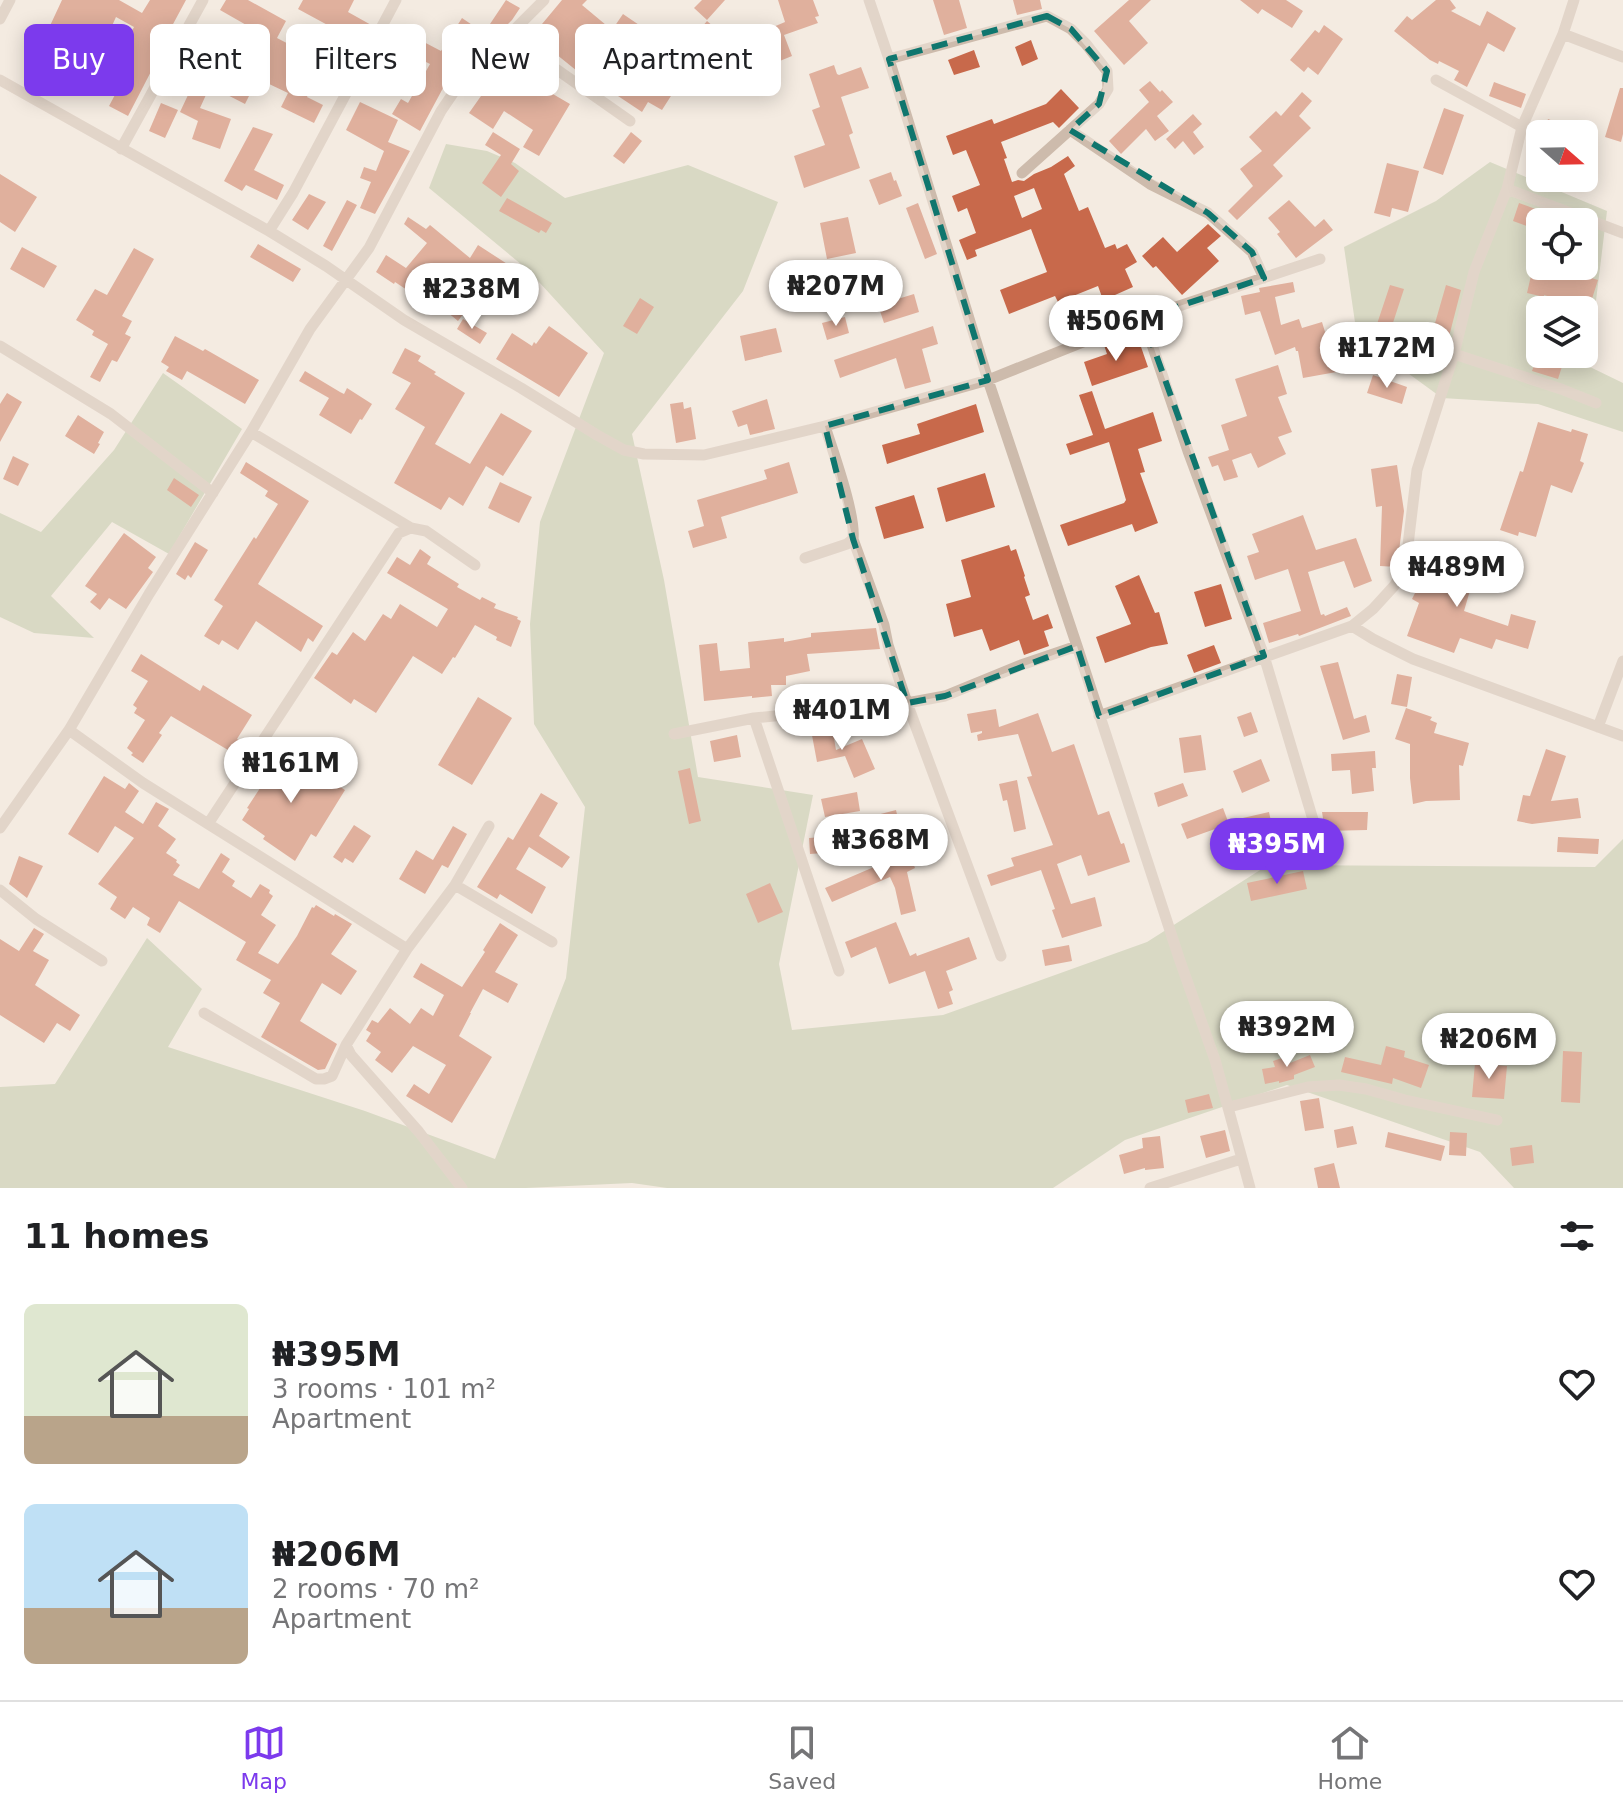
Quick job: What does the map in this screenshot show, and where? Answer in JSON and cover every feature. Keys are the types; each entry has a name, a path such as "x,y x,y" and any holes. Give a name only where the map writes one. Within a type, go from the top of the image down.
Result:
{"street":[{"path":"0,19 10,0"},
{"path":"121,149 203,0"},
{"path":"269,231 293,193 396,0"},
{"path":"521,24 544,0"},
{"path":"869,0 988,380 1229,1107 1250,1188"},
{"path":"1099,716 1352,626 1373,609 1405,570 1417,470 1454,354 1474,272 1507,189 1522,127 1563,34 1574,0"},
{"path":"889,59 1047,16 1071,29 1107,71 1108,89 1099,104 1022,173"},
{"path":"1563,34 1623,57"},
{"path":"559,71 630,121"},
{"path":"0,80 269,231 404,320 624,450 644,454 704,455 825,426 988,380 1143,318 1320,259"},
{"path":"1436,80 1522,127"},
{"path":"0,827 69,730 149,594 251,432 310,329 369,248 451,96"},
{"path":"1070,130 1150,184 1208,213 1252,252 1264,278"},
{"path":"1507,189 1623,233"},
{"path":"1143,318 1188,451 1264,656 1317,833"},
{"path":"0,346 111,414 213,493"},
{"path":"1454,354 1596,403"},
{"path":"825,426 850,514 853,539 884,625 907,703 1001,956"},
{"path":"251,432 411,528 426,531 475,565"},
{"path":"208,824 399,533 411,528"},
{"path":"805,558 847,544 853,539"},
{"path":"1352,626 1413,659 1623,736"},
{"path":"674,734 754,718 907,703 945,696 1077,646"},
{"path":"1598,727 1623,661"},
{"path":"754,718 839,971"},
{"path":"69,730 143,783 407,949"},
{"path":"204,1013 316,1079 332,1076 346,1045 407,949 455,885 489,826"},
{"path":"455,885 552,942"},
{"path":"0,890 36,919 102,961"},
{"path":"346,1045 351,1055 419,1132 462,1188"},
{"path":"1229,1107 1308,1087 1339,1085 1497,1120"},
{"path":"1150,1188 1241,1159"}],"highlighted area":[{"path":"1047,16 1071,29 1107,71 1099,104 1070,130 1208,213 1252,252 1264,278 1143,318 1264,656 1099,716 1077,646 945,696 907,703 853,539 825,426 988,380 889,59"}],"green space":[{"path":"446,144 487,151 515,163 565,198 688,165 778,202 743,291 632,434 664,580 698,777 813,795 779,964 792,1030 943,1015 1147,942 1268,865 1595,867 1623,839 1623,1188 1514,1188 1480,1152 1287,1085 1125,1140 1053,1188 667,1188 632,1183 526,1188 0,1188 0,1087 55,1084 147,938 202,989 168,1047 365,1111 495,1159 566,978 585,807 534,724 530,624 540,522 604,353 528,270 429,188"},
{"path":"1490,162 1526,177 1526,192 1562,192 1607,211 1597,296 1526,296 1526,368 1592,368 1623,383 1623,432 1538,404 1442,398 1357,336 1344,247 1436,201"},
{"path":"163,373 242,429 169,554 112,522 51,596 94,638 34,633 0,617 0,513 41,532 114,450"}],"building":[{"path":"62,0 119,0 142,13 150,0 186,0 173,24 150,24 150,73 128,116 109,106 114,96 134,96 134,24 116,17 113,24 51,24"},
{"path":"226,0 248,0 286,21 277,38 286,43 286,92 270,84 270,24 244,24 220,10"},
{"path":"303,0 354,0 348,12 369,24 326,24 298,9"},
{"path":"506,0 520,8 508,24 490,24"},
{"path":"562,0 587,0 582,5 605,24 575,24 575,69 559,56 559,24 542,24"},
{"path":"702,0 725,0 707,20 694,8"},
{"path":"778,0 813,0 819,16 815,17 818,23 784,35 792,56 781,60 780,24 785,22"},
{"path":"933,0 959,0 967,28 944,35"},
{"path":"1013,0 1040,0 1042,9 1017,15"},
{"path":"1129,0 1151,0 1129,21 1148,43 1124,65 1094,31"},
{"path":"1240,0 1286,0 1303,11 1292,28 1262,9 1258,14"},
{"path":"1436,0 1450,0 1456,8 1451,11 1480,26 1487,11 1516,28 1504,52 1488,43 1467,87 1454,80 1459,71 1430,60 1394,31 1407,16 1412,20"},
{"path":"623,14 638,24 616,24"},
{"path":"1324,25 1343,39 1318,75 1308,67 1304,72 1290,60 1315,30 1319,33"},
{"path":"1031,40 1038,59 1022,66 1015,47"},
{"path":"426,43 441,51 442,90 420,131 392,114 401,99 408,103 412,96 426,96 426,71 430,64 426,62"},
{"path":"974,50 980,67 954,75 948,60"},
{"path":"834,65 839,75 861,67 869,88 841,97 860,168 804,188 794,156 825,145 812,110 820,107 809,74"},
{"path":"1150,81 1173,102 1157,116 1169,131 1155,141 1146,129 1121,154 1109,141 1149,102 1139,90"},
{"path":"1494,82 1526,94 1521,108 1489,96"},
{"path":"1620,88 1623,88 1621,142 1605,137"},
{"path":"1061,89 1079,108 1059,128 1053,122 1001,142 1012,182 1024,181 1068,156 1075,166 1064,174 1079,211 1088,207 1105,248 1115,244 1117,249 1127,244 1137,262 1125,269 1133,287 1115,295 1118,303 1106,308 1098,286 1058,302 1055,296 1009,314 1000,290 1047,272 1031,229 975,250 977,256 967,260 959,240 976,233 967,208 958,212 952,196 980,185 966,150 953,155 946,136 992,119 994,124 1046,104","holes":["1034,188 1042,209 1022,218 1014,196"]},
{"path":"1302,92 1312,101 1299,116 1311,128 1273,165 1283,176 1237,220 1228,211 1253,186 1240,169 1262,151 1249,137 1276,111 1281,116"},
{"path":"188,96 205,96 200,108 231,119 220,149 192,139 198,121 180,112"},
{"path":"229,96 249,96 245,104"},
{"path":"286,96 308,96 323,105 314,123 281,107"},
{"path":"481,96 556,96 570,104 539,156 523,147 533,130 504,111 493,129 469,113"},
{"path":"618,96 671,96 662,110 648,102 642,112"},
{"path":"360,102 398,120 388,142 410,151 375,214 360,208 371,182 360,178 364,167 376,171 384,151 346,130"},
{"path":"161,103 178,110 165,138 149,131"},
{"path":"1444,108 1464,115 1443,175 1423,168"},
{"path":"1193,114 1202,124 1193,132 1204,147 1194,155 1183,141 1175,149 1166,139"},
{"path":"253,127 273,134 254,170 284,185 277,200 246,185 242,191 224,181"},
{"path":"493,132 520,149 511,164 519,171 501,197 482,183 501,155 485,145"},
{"path":"631,132 642,141 624,164 613,156"},
{"path":"1387,163 1419,171 1408,212 1392,208 1390,217 1374,213"},
{"path":"891,172 902,196 879,205 869,180"},
{"path":"0,174 37,197 15,232 0,222"},
{"path":"309,194 326,202 308,230 292,220"},
{"path":"507,198 552,223 546,233 541,230 539,233 499,211"},
{"path":"347,200 357,205 332,251 323,246"},
{"path":"1289,200 1315,227 1324,219 1333,230 1296,258 1268,218"},
{"path":"918,203 937,254 925,259 906,208"},
{"path":"1519,203 1532,208 1526,208 1526,226 1513,221"},
{"path":"408,217 426,229 430,225 470,258 478,245 518,271 509,285 503,281 485,307 474,299 458,321 441,307 436,315 420,303 422,300 376,272 386,255 406,268 427,243 404,224"},
{"path":"848,217 856,253 827,259 820,223"},
{"path":"1208,224 1221,236 1207,248 1219,261 1182,295 1156,266 1153,268 1142,256 1163,237 1177,252"},
{"path":"258,244 301,269 293,282 250,257"},
{"path":"22,247 57,266 44,288 10,269"},
{"path":"134,248 154,259 122,316 132,321 125,334 131,337 117,362 112,360 100,382 90,377 108,344 76,320 95,289 107,295"},
{"path":"1530,280 1598,280 1593,296 1540,296 1527,293"},
{"path":"1293,282 1295,292 1275,297 1281,325 1299,319 1302,328 1322,322 1329,345 1348,338 1358,368 1343,374 1342,371 1303,378 1295,347 1275,355 1260,311 1245,315 1241,296 1260,292 1259,288"},
{"path":"1390,285 1404,289 1389,335 1375,330"},
{"path":"1446,285 1461,290 1444,356 1427,351"},
{"path":"914,294 919,312 884,323 878,305"},
{"path":"640,298 654,307 637,334 623,326"},
{"path":"845,317 849,333 827,340 822,323"},
{"path":"463,319 487,333 480,344 457,329"},
{"path":"549,326 588,353 559,397 496,359 512,333 532,346"},
{"path":"933,326 938,344 922,349 931,382 905,389 896,358 840,378 834,360"},
{"path":"776,328 782,352 745,361 740,336"},
{"path":"175,336 203,351 205,349 259,380 245,404 187,371 182,380 166,371 169,367 161,362"},
{"path":"1116,341 1118,348 1140,344 1148,367 1092,386 1084,362 1107,354 1104,345"},
{"path":"405,348 421,356 418,361 436,372 434,374 465,393 435,444 470,464 501,413 532,431 503,476 486,466 463,506 449,497 441,510 394,483 425,427 395,409 411,383 392,373"},
{"path":"1278,365 1287,394 1278,397 1292,432 1278,437 1286,454 1258,468 1251,453 1232,460 1238,477 1224,481 1218,465 1212,467 1208,457 1229,450 1221,425 1247,416 1235,379"},
{"path":"1533,368 1562,368 1558,379 1532,371"},
{"path":"305,371 344,394 347,388 372,404 351,434 319,415 329,398 299,381"},
{"path":"1373,375 1407,387 1402,404 1367,393"},
{"path":"1092,391 1105,429 1153,412 1162,441 1138,449 1145,472 1140,473 1158,523 1135,532 1132,524 1068,546 1060,525 1126,500 1109,442 1070,455 1066,444 1093,435 1079,395"},
{"path":"7,393 22,402 0,442 0,404"},
{"path":"767,399 775,429 750,435 747,424 738,427 732,411"},
{"path":"683,402 684,409 691,407 696,439 676,443 670,404"},
{"path":"976,404 984,432 887,464 882,445 920,434 917,424"},
{"path":"78,415 104,432 94,454 65,436"},
{"path":"1538,422 1588,434 1580,461 1584,463 1572,493 1551,485 1536,537 1519,532 1518,536 1500,530 1520,471 1523,472"},
{"path":"13,456 29,464 18,486 3,479"},
{"path":"246,462 309,501 258,584 323,626 313,642 308,638 301,652 256,621 238,650 222,640 219,645 204,636 223,606 214,600 278,504 265,496 268,491 240,473"},
{"path":"789,462 798,493 721,517 727,538 693,548 688,531 704,526 697,500 767,479 764,470"},
{"path":"1397,465 1404,511 1397,567 1380,566 1382,506 1376,507 1371,469"},
{"path":"985,473 995,507 946,522 937,488"},
{"path":"174,478 199,495 191,507 167,490"},
{"path":"500,482 532,497 519,523 488,508"},
{"path":"914,495 924,528 884,539 875,507"},
{"path":"1303,515 1316,550 1356,538 1372,581 1354,588 1344,561 1308,572 1321,615 1347,607 1351,616 1299,636 1269,643 1263,623 1301,611 1288,569 1255,580 1247,556 1259,552 1252,534"},
{"path":"124,533 156,557 148,568 153,572 126,609 109,598 100,610 90,602 97,594 85,586"},
{"path":"195,542 208,550 191,578 188,575 185,580 176,574"},
{"path":"1009,545 1011,551 1016,549 1025,576 1030,595 1025,597 1033,620 1048,614 1053,628 1044,631 1049,646 1024,655 1019,640 990,651 982,629 954,637 946,604 971,597 961,560"},
{"path":"420,549 431,557 427,564 459,584 457,587 480,600 482,597 496,604 494,608 521,621 511,647 475,625 442,674 413,656 376,713 354,699 351,704 314,678 332,652 337,655 353,632 365,641 383,614 391,619 400,604 437,627 448,609 387,573 397,557 410,565"},
{"path":"1436,550 1456,557 1454,563 1476,570 1464,611 1508,626 1511,614 1536,621 1528,649 1496,639 1492,649 1460,638 1454,653 1407,636 1419,603 1412,599 1424,575 1413,572 1416,553 1432,559"},
{"path":"1139,575 1155,613 1159,612 1168,644 1105,663 1096,637 1131,624 1115,586"},
{"path":"1221,584 1232,619 1205,627 1194,592"},
{"path":"876,628 880,649 807,654 810,671 786,676 786,685 771,685 772,696 704,701 699,645 717,643 720,671 750,668 748,642 784,638 784,642 811,637 811,633"},
{"path":"1214,645 1221,663 1194,673 1187,655"},
{"path":"141,654 200,691 203,685 252,715 237,739 245,744 238,756 171,716 143,763 131,755 133,753 127,748 145,720 134,713 137,708 133,705 148,681 131,671"},
{"path":"1338,662 1354,719 1366,715 1370,732 1343,740 1320,666"},
{"path":"1397,674 1412,677 1407,707 1391,704"},
{"path":"478,697 512,718 472,785 438,765"},
{"path":"1406,708 1432,717 1430,720 1437,723 1434,733 1469,743 1463,766 1459,765 1460,800 1413,804 1410,744 1395,739"},
{"path":"996,709 999,727 1038,713 1052,752 1074,744 1098,815 1109,811 1130,862 1088,876 1081,855 1057,864 1071,904 1095,897 1102,926 1062,938 1041,870 991,886 987,875 1014,866 1011,858 1053,845 1027,777 1032,776 1018,734 978,741 977,735 982,731 971,733 967,714"},
{"path":"1251,712 1258,732 1244,737 1237,717"},
{"path":"832,726 836,750 862,739 875,769 854,778 845,756 817,762 811,730"},
{"path":"737,735 741,757 714,762 710,741"},
{"path":"1201,735 1206,770 1184,773 1179,738"},
{"path":"269,748 308,775 312,769 345,790 316,837 311,834 295,861 242,820 274,767 262,759"},
{"path":"1546,749 1566,756 1551,801 1578,798 1581,818 1532,824 1517,821 1523,795 1530,796"},
{"path":"1375,751 1376,768 1372,768 1374,791 1352,794 1350,770 1332,771 1331,754"},
{"path":"1261,759 1270,781 1242,793 1233,771"},
{"path":"690,768 701,821 689,824 678,771"},
{"path":"104,776 125,789 129,783 139,791 125,812 143,824 156,802 169,809 158,826 176,839 166,853 180,865 173,875 199,889 221,853 230,859 222,872 235,881 232,886 251,898 260,884 270,890 273,896 261,915 276,925 258,953 278,964 316,905 352,924 331,954 357,971 341,995 322,983 300,1021 337,1044 325,1069 318,1070 261,1037 280,1003 263,993 271,980 236,960 246,942 179,901 160,933 147,925 150,918 133,907 125,919 110,909 117,897 98,884 134,838 115,826 98,853 68,834"},
{"path":"1017,780 1026,829 1014,832 1007,800 1003,801 999,784"},
{"path":"1183,783 1188,796 1158,807 1154,793"},
{"path":"857,792 860,811 825,817 821,799"},
{"path":"541,793 558,803 539,836 570,857 562,868 529,847 516,869 546,887 532,914 500,894 497,899 477,887 508,837 513,840"},
{"path":"1223,808 1229,824 1187,839 1181,824"},
{"path":"896,810 907,847 810,854 809,838 873,833 869,817"},
{"path":"1269,812 1274,835 1296,829 1301,847 1243,863 1234,820"},
{"path":"1322,812 1368,812 1367,830 1325,831"},
{"path":"354,825 371,836 353,863 345,858 342,863 333,857"},
{"path":"453,826 467,834 448,868 442,865 425,894 399,879 416,850 433,860"},
{"path":"1558,837 1599,839 1598,854 1557,852"},
{"path":"909,852 915,868 907,872 916,911 901,915 890,877 832,902 825,888"},
{"path":"19,856 43,866 27,898 9,884"},
{"path":"1303,871 1307,889 1251,901 1247,883"},
{"path":"770,883 783,912 758,923 746,894"},
{"path":"896,922 910,956 969,937 977,959 946,971 953,990 949,992 953,1004 938,1009 925,971 889,984 876,947 851,958 845,942"},
{"path":"500,923 518,935 495,972 518,984 508,1003 483,989 459,1036 492,1057 452,1123 406,1096 414,1084 429,1094 446,1065 413,1046 392,1073 375,1060 381,1052 366,1041 371,1033 366,1030 372,1020 378,1023 390,1008 410,1024 421,1008 433,1016 444,995 413,977 421,963 462,987"},
{"path":"34,928 44,934 33,951 49,960 35,985 80,1015 70,1031 57,1023 44,1043 0,1015 0,939 19,951"},
{"path":"1069,945 1072,961 1045,966 1042,950"},
{"path":"1386,1046 1405,1051 1404,1057 1429,1065 1421,1088 1393,1078 1392,1084 1341,1072 1345,1057 1381,1065"},
{"path":"1563,1051 1582,1052 1580,1103 1561,1102"},
{"path":"1310,1055 1315,1067 1294,1075 1294,1079 1265,1084 1262,1069 1275,1067 1273,1061 1288,1056 1290,1063"},
{"path":"1475,1063 1507,1066 1504,1099 1472,1097"},
{"path":"1209,1094 1213,1108 1188,1113 1185,1100"},
{"path":"1319,1098 1324,1128 1305,1131 1300,1101"},
{"path":"1353,1126 1357,1144 1337,1148 1334,1130"},
{"path":"1225,1130 1230,1151 1206,1158 1200,1136"},
{"path":"1388,1132 1445,1146 1441,1161 1385,1147"},
{"path":"1450,1132 1467,1133 1466,1156 1449,1155"},
{"path":"1160,1136 1164,1168 1145,1168 1124,1174 1119,1155 1143,1148 1142,1138"},
{"path":"1532,1145 1534,1163 1512,1166 1510,1148"},
{"path":"1334,1163 1340,1188 1318,1188 1314,1168"}]}
